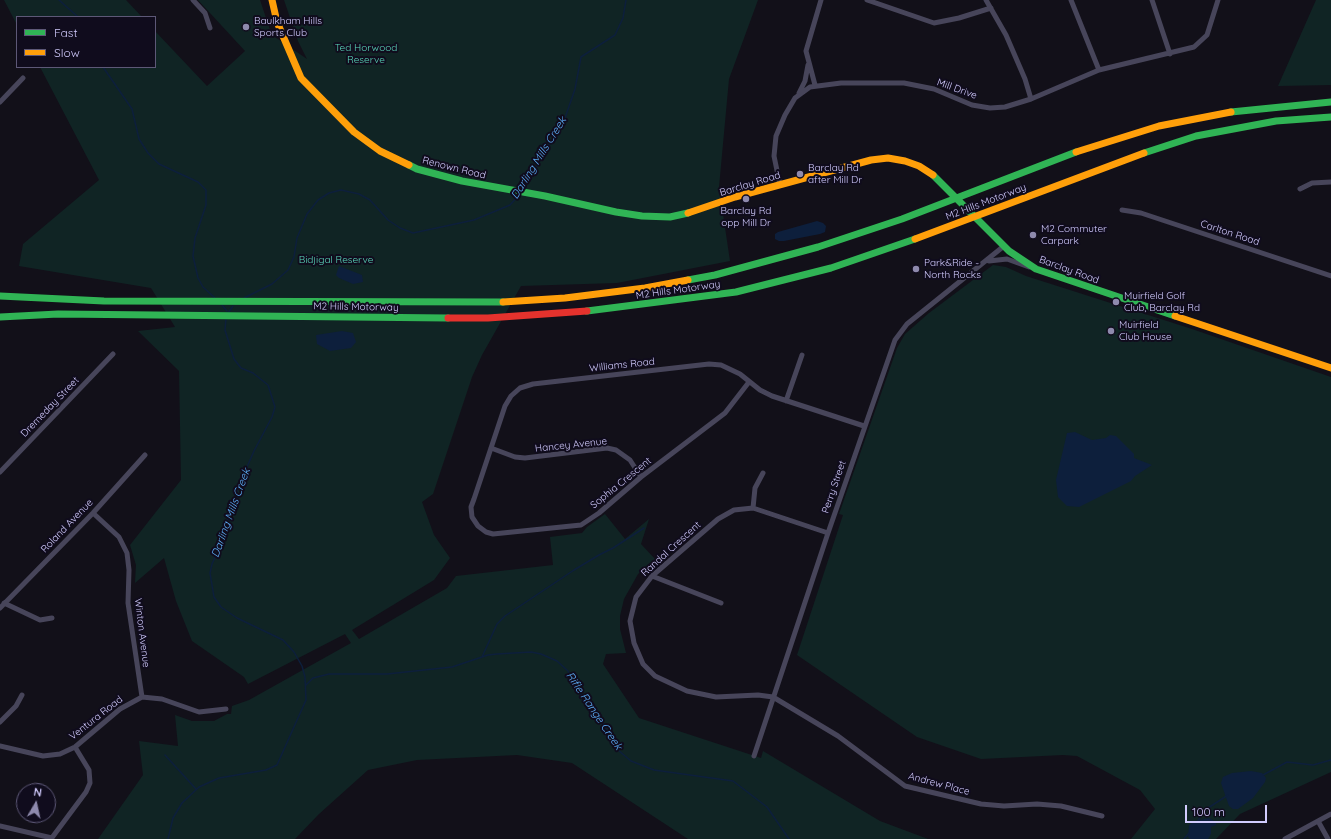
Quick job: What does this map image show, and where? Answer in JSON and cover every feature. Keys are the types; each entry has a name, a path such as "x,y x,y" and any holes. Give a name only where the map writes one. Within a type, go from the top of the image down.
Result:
{"main road":[{"name":"Renown Road","path":"272,0 277,22 301,78 354,132 380,151 416,169 462,182 545,196 642,216 670,216 694,212 714,205"},
{"name":"M2 Hills Motorway","path":"0,296 167,301 454,303 529,301 622,292 684,282 791,254 902,219 1113,139 1188,120 1239,110 1331,102"},
{"name":"M2 Hills Motorway","path":"0,317 87,314 522,317 604,310 736,292 831,268 889,249 1151,150 1196,136 1276,121 1331,117"},
{"name":"Barclay Road","path":"714,205 780,184 871,160 888,158 905,161 919,166 933,175 1017,258 1036,269 1331,368"},
{"path":"0,291 40,297"},
{"path":"0,323 87,314"}],"street":[{"path":"193,0 205,13 210,28"},
{"path":"815,85 808,63 806,50 821,0"},
{"path":"867,0 934,23 959,18 991,8"},
{"path":"986,0 1006,35 1025,79 1031,99"},
{"path":"1071,0 1099,70"},
{"path":"1152,0 1170,54"},
{"name":"Mill Drive","path":"780,184 774,156 774,142 785,115 799,94 815,85 878,82 904,83 934,90 972,105 990,108 1006,107 1031,99 1099,70 1194,47 1207,35 1218,0"},
{"path":"799,94 805,81 808,63"},
{"path":"0,102 23,78"},
{"path":"1300,190 1312,183 1331,182"},
{"name":"Carlton Road","path":"1122,210 1141,213 1331,276"},
{"name":"Perry Street","path":"754,756 864,426 891,349 898,334 907,324 1004,246"},
{"path":"987,261 1007,259 1036,269"},
{"name":"Dremeday Street","path":"0,472 113,354"},
{"path":"786,401 802,355"},
{"name":"Williams Road","path":"478,526 472,517 471,508 505,406 511,396 520,388 533,384 709,364 721,365 732,369 760,390 786,401 864,426"},
{"name":"Sophia Crescent","path":"478,526 486,532 498,534 581,525 599,513 641,477 725,413 749,382"},
{"name":"Hancey Avenue","path":"491,448 515,457 525,458 607,448 616,450 630,460 641,477"},
{"name":"Roland Avenue","path":"0,608 93,513 146,455"},
{"path":"753,508 755,488 764,473"},
{"name":"Randal Crescent","path":"773,698 758,695 716,696 687,691 655,676 643,664 634,643 630,621 636,598 652,576 718,519 734,510 753,508 828,533"},
{"name":"Winton Avenue","path":"93,513 119,537 127,553 129,570 128,603 142,696"},
{"path":"652,576 721,603"},
{"path":"4,603 40,620 52,618"},
{"path":"0,722 16,706 22,695"},
{"path":"142,696 162,699 199,712 226,709"},
{"name":"Ventura Road","path":"0,746 43,756 56,755 75,747 120,709 142,696"},
{"name":"Andrew Place","path":"773,698 838,736 905,786 981,804 1004,806 1037,804 1061,806 1102,816"},
{"path":"0,826 52,839 86,792 90,784 89,770 75,747"},
{"path":"1286,839 1331,814"},
{"path":"1318,821 1328,839"}],"green space":[{"path":"4,0 126,0 141,16 16,16 16,23"},
{"name":"Bidjigal Reserve","path":"198,0 260,0 270,30 269,33 307,59 298,41 284,0 758,0 729,79 719,187 730,261 617,283 521,286 482,355 472,377 433,494 422,502 434,535 450,558 434,580 352,630 359,639 447,588 456,576 553,565 550,537 582,533 587,527 605,514 625,539 649,519 641,544 655,559 638,574 624,599 620,616 620,629 626,653 606,654 603,664 639,718 761,758 763,751 880,821 928,839 688,839 572,763 517,755 417,760 368,770 319,814 295,839 98,839 143,775 139,741 178,746 175,715 192,721 214,721 227,714 231,714 232,706 249,700 351,643 345,634 248,684 244,677 192,641 176,601 164,558 135,583 136,565 130,545 181,480 179,371 138,331 175,327 151,288 19,266 23,244 99,180 41,68 156,68 156,32 207,86 245,51"},
{"path":"1316,0 1331,0 1331,85 1278,86"},
{"path":"993,265 1006,267 1026,276 1192,329 1331,377 1331,772 1240,814 1216,839 1131,839 1155,809 1140,790 1077,756 1063,755 981,759 917,737 797,655 843,515 839,514 897,348 905,334 929,313"}],"water":[{"path":"817,221 826,226 825,232 784,241 775,239 775,234 778,232"},
{"path":"339,266 362,275 363,282 353,284 339,278 336,275"},
{"path":"342,331 353,333 356,342 351,348 330,351 317,344 316,335"},
{"path":"1075,432 1092,440 1106,438 1110,435 1116,436 1134,454 1134,458 1152,465 1135,476 1131,481 1079,507 1067,506 1058,497 1056,480 1067,433"},
{"path":"1251,771 1262,773 1266,778 1265,782 1253,798 1238,809 1233,809 1229,806 1221,783 1223,777 1232,773"},
{"path":"1209,818 1216,822 1216,825 1211,827 1211,834 1208,839 1190,839 1188,837 1189,825 1195,821"}],"waterway":[{"path":"59,0 77,16"},
{"name":"Darling Mills Creek","path":"523,189 565,118 575,89 581,57 615,35 623,18 626,0"},
{"path":"104,68 132,109 139,139 148,153 159,164 198,182 206,190 206,205 195,238 193,256 198,278 203,287 215,298"},
{"name":"Darling Mills Creek","path":"244,298 272,284 288,270 294,257 297,238 307,214 318,200 329,193 341,190 359,194 370,200 388,220 400,228 413,233 474,220 510,205 520,194"},
{"path":"222,305 227,311"},
{"name":"Darling Mills Creek","path":"228,313 233,306"},
{"name":"Darling Mills Creek","path":"168,839 173,818 182,803 199,787 219,778 266,770 277,765 306,700 305,677 302,666 294,652 283,640 237,618 221,607 214,597 210,573 212,564 223,539 229,514 239,485 254,451 272,417 275,407 268,385 253,373 241,368 234,359 225,330 226,318"},
{"path":"482,657 497,624 505,616 574,570 613,548 644,528"},
{"name":"Rifle Range Creek","path":"306,685 313,678 329,674 387,674 452,667 488,655 531,652 541,654 557,661 568,671 576,688 601,720 618,750 631,761 654,770 733,781 767,807 789,839"},
{"path":"165,755 196,789"},
{"name":"Rifle Range Creek","path":"1263,775 1287,762 1313,765 1331,760"},
{"name":"Rifle Range Creek","path":"1197,822 1205,810 1228,795"},
{"name":"Rifle Range Creek","path":"1184,839 1189,833"}],"traffic: fast":[{"path":"1231,112 1331,102"},
{"path":"1144,153 1196,136 1276,121 1331,117"},
{"path":"688,280 715,275 818,247 902,219 1076,152"},
{"path":"409,165 417,169 462,181 545,196 616,212 642,216 670,217 688,213"},
{"path":"933,175 1009,251 1036,269 1175,316"},
{"path":"587,311 736,292 831,268 915,239"},
{"path":"0,296 104,301 503,302"},
{"path":"0,317 58,314 448,318"}],"traffic: slow":[{"path":"272,0 277,22 301,78 354,132 380,151 409,165"},
{"path":"1076,152 1159,126 1231,112"},
{"path":"915,239 1144,153"},
{"path":"688,213 735,197 871,160 888,158 905,161 919,166 933,175"},
{"path":"503,302 565,298 645,288 688,280"},
{"path":"1175,316 1331,368"}],"traffic: jam":[{"path":"448,318 488,318 587,311"}],"place":[{"name":"Baulkham Hills Sports Club","path":"246,27"},
{"name":"Barclay Rd after Mill Dr","path":"800,174"},
{"name":"Barclay Rd opp Mill Dr","path":"746,199"},
{"name":"M2 Commuter Carpark","path":"1033,235"},
{"name":"Park&Ride - North Rocks","path":"916,269"},
{"name":"Muirfield Golf Club, Barclay Rd","path":"1116,302"},
{"name":"Muirfield Club House","path":"1111,331"}],"park label":[{"name":"Ted Horwood Reserve","path":"366,54"}]}
